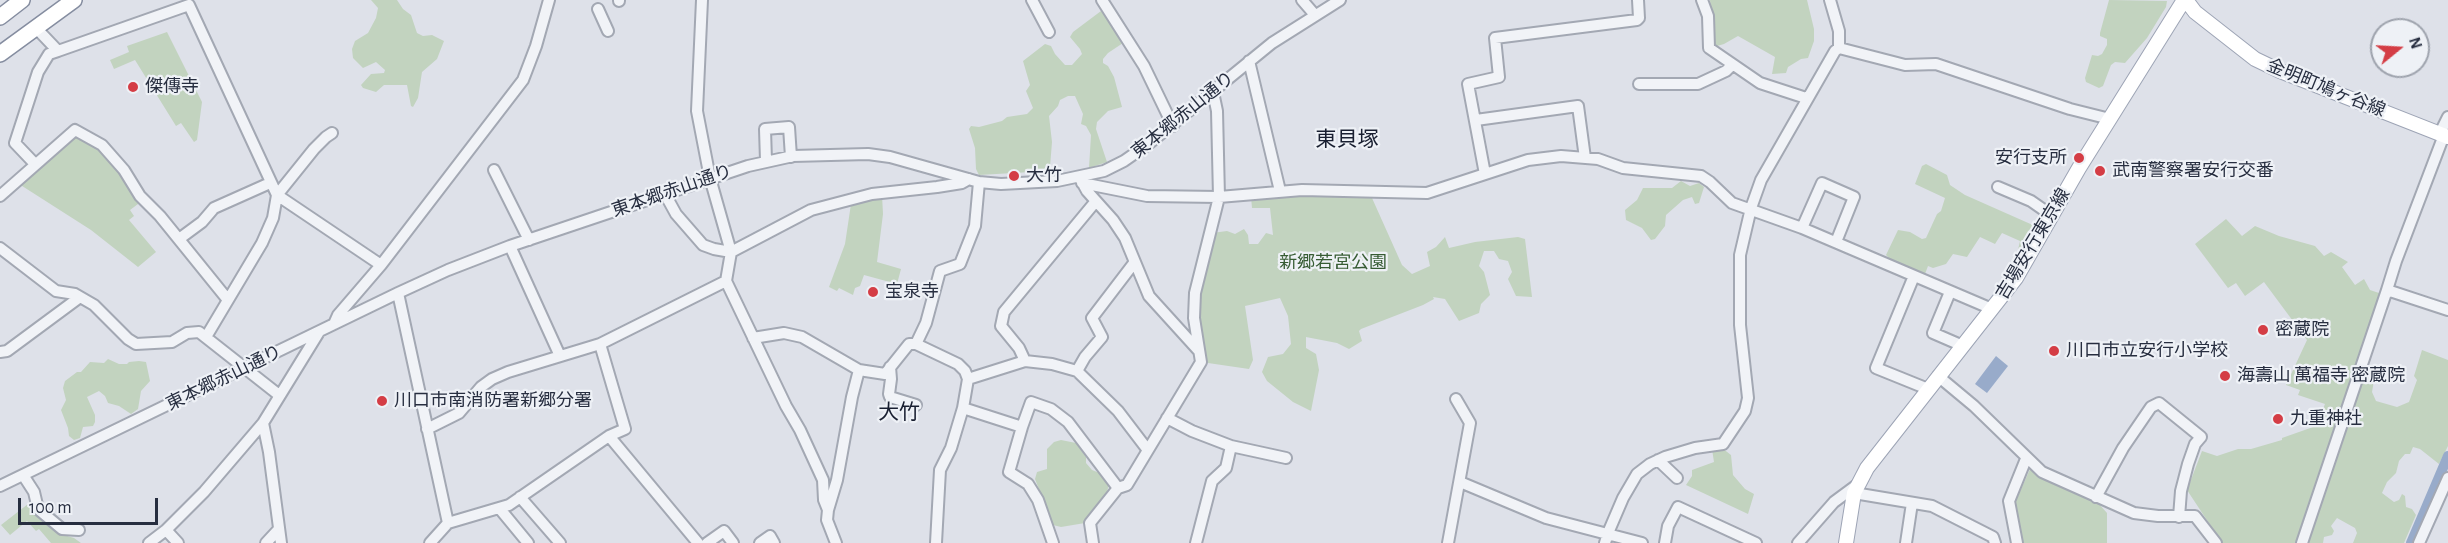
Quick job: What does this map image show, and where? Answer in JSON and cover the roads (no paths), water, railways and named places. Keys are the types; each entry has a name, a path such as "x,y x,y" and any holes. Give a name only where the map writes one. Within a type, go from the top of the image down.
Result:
{"highway":[{"path":"0,14 22,0"},
{"path":"0,56 74,0"}],"main road":[{"path":"0,14 16,0"},
{"path":"0,56 79,0"},
{"name":"吉場安行東京線","path":"1845,543 1855,489 1867,468 2016,278 2051,215 2185,0"},
{"name":"金明町鳩ヶ谷線","path":"2185,0 2195,12 2263,63 2444,135"}],"street":[{"path":"334,324 338,315 381,265 523,80 540,35 549,0"},
{"path":"702,0 696,93 700,131 710,178 731,252 726,281 823,480 824,500 828,510"},
{"path":"1032,0 1049,32"},
{"path":"1102,0 1144,66 1173,126"},
{"path":"1302,0 1315,15"},
{"name":"東本郷赤山通り","path":"0,486 398,293 510,246 766,161 836,153 879,155 974,180 1036,183 1080,180 1124,161 1173,126 1249,62 1340,0"},
{"path":"1485,174 1468,84 1499,77 1494,38 1637,20 1639,18 1638,0"},
{"path":"1702,0 1707,16 1709,48 1760,82 1806,98"},
{"path":"1606,538 1623,498 1637,474 1658,460 1695,448 1723,444 1745,411 1748,398 1740,325 1740,255 1751,208 1761,180 1826,63 1839,48 1839,31 1830,0"},
{"path":"35,164 15,142 38,72 49,54 189,5 277,195 381,265"},
{"path":"597,9 608,31"},
{"path":"38,30 58,51"},
{"path":"1839,48 1905,64 1936,64 2070,109 2110,119"},
{"path":"1249,62 1280,190"},
{"path":"1639,84 1698,84 1726,71 1732,65"},
{"path":"1093,543 1090,523 1118,489 1127,485 1147,448 1201,362 1194,318 1195,293 1219,197 1217,111 1213,92"},
{"path":"1476,120 1578,106 1585,158"},
{"path":"2302,543 2396,261 2444,135 2448,117"},
{"path":"766,161 765,129 789,127 791,157"},
{"path":"0,196 75,130 102,145 127,174 140,196 179,239 228,300"},
{"path":"206,337 262,243 273,218 277,195 314,149 332,133"},
{"path":"1080,180 1147,196 1219,197 1280,190 1427,194 1535,159 1561,156 1598,159 1623,168 1701,176 1732,203 1802,228 1992,309"},
{"path":"495,170 529,240"},
{"path":"664,194 676,214 703,245 731,252 811,210 872,194 974,180 975,226 960,264 940,271 926,323 916,344"},
{"path":"1080,180 1125,238 1149,296 1199,351"},
{"path":"179,239 202,222 214,208 270,183"},
{"path":"1802,228 1822,183 1854,197 1836,242"},
{"path":"1998,188 2031,201 2051,215"},
{"path":"1025,362 1019,348 1001,326 1004,312 1096,201"},
{"path":"510,246 560,356"},
{"path":"0,248 56,291 80,297 94,305 136,344 172,342 188,333 199,332 279,395"},
{"path":"1077,371 1085,357 1102,337 1092,318 1134,263"},
{"path":"1914,276 1876,368 1928,389"},
{"path":"427,429 459,413 481,387 492,380 600,344 726,281"},
{"path":"2387,290 2448,310"},
{"path":"1950,292 1933,333 1963,346"},
{"path":"398,293 448,522"},
{"path":"0,352 7,351 80,297"},
{"path":"149,543 166,530 204,492 263,423 319,332"},
{"path":"753,338 784,333 802,337 860,370 885,374 909,344 916,344 958,364 965,371 968,379 963,408 951,448 940,470 936,543"},
{"path":"430,543 448,522 500,509 609,436 625,429 600,344"},
{"path":"968,379 1025,362 1052,364 1077,371 1118,411 1147,448"},
{"path":"890,368 890,397 916,405"},
{"path":"836,543 827,520 828,510 837,480 852,397 860,370"},
{"path":"1938,376 1974,406 2026,459 2042,472 2134,513 2195,516 2216,543"},
{"path":"1448,543 1470,423 1456,399"},
{"path":"1053,543 1038,500 1028,484 1009,472 1031,402 1051,409 1068,422 1118,489"},
{"path":"2096,497 2123,448 2151,407 2159,403 2201,437 2187,464 2181,491 2180,517"},
{"path":"963,408 1022,427"},
{"path":"1167,418 1192,431 1231,446 1286,458"},
{"path":"263,423 281,543"},
{"path":"609,436 698,543"},
{"path":"1196,543 1212,481 1226,468 1231,446"},
{"path":"2017,543 2009,501 2026,459"},
{"path":"1658,460 1677,478"},
{"path":"23,475 34,492 38,509 62,529 79,530"},
{"path":"2419,543 2448,478"},
{"path":"1460,482 1546,518 1606,538 1642,543"},
{"path":"1798,543 1834,502 1855,489 1932,506 1993,537 1995,543"},
{"path":"520,497 560,543"},
{"path":"1906,543 1912,503"},
{"path":"1665,543 1668,526 1678,507 1756,543"},
{"path":"500,509 528,543"},
{"path":"266,543 279,529"},
{"path":"166,530 178,543"},
{"path":"707,543 724,531 733,543"},
{"path":"760,543 771,536 774,543"}],"water":[{"path":"1996,356 2008,366 1987,393 1975,384"}],"waterway":[{"path":"2411,543 2448,456"}],"place":[{"name":"傑傳寺","path":"133,87"},
{"name":"安行支所","path":"2079,158"},
{"name":"武南警察署安行交番","path":"2100,171"},
{"name":"大竹","path":"1014,176"},
{"name":"宝泉寺","path":"873,292"},
{"name":"密蔵院","path":"2263,330"},
{"name":"川口市立安行小学校","path":"2054,351"},
{"name":"海壽山 萬福寺 密蔵院","path":"2225,376"},
{"name":"川口市南消防署新郷分署","path":"382,401"},
{"name":"九重神社","path":"2278,419"}],"district":[{"name":"東貝塚","path":"1347,140"},
{"name":"大竹","path":"899,413"}],"park label":[{"name":"新郷若宮公園","path":"1333,263"}]}
